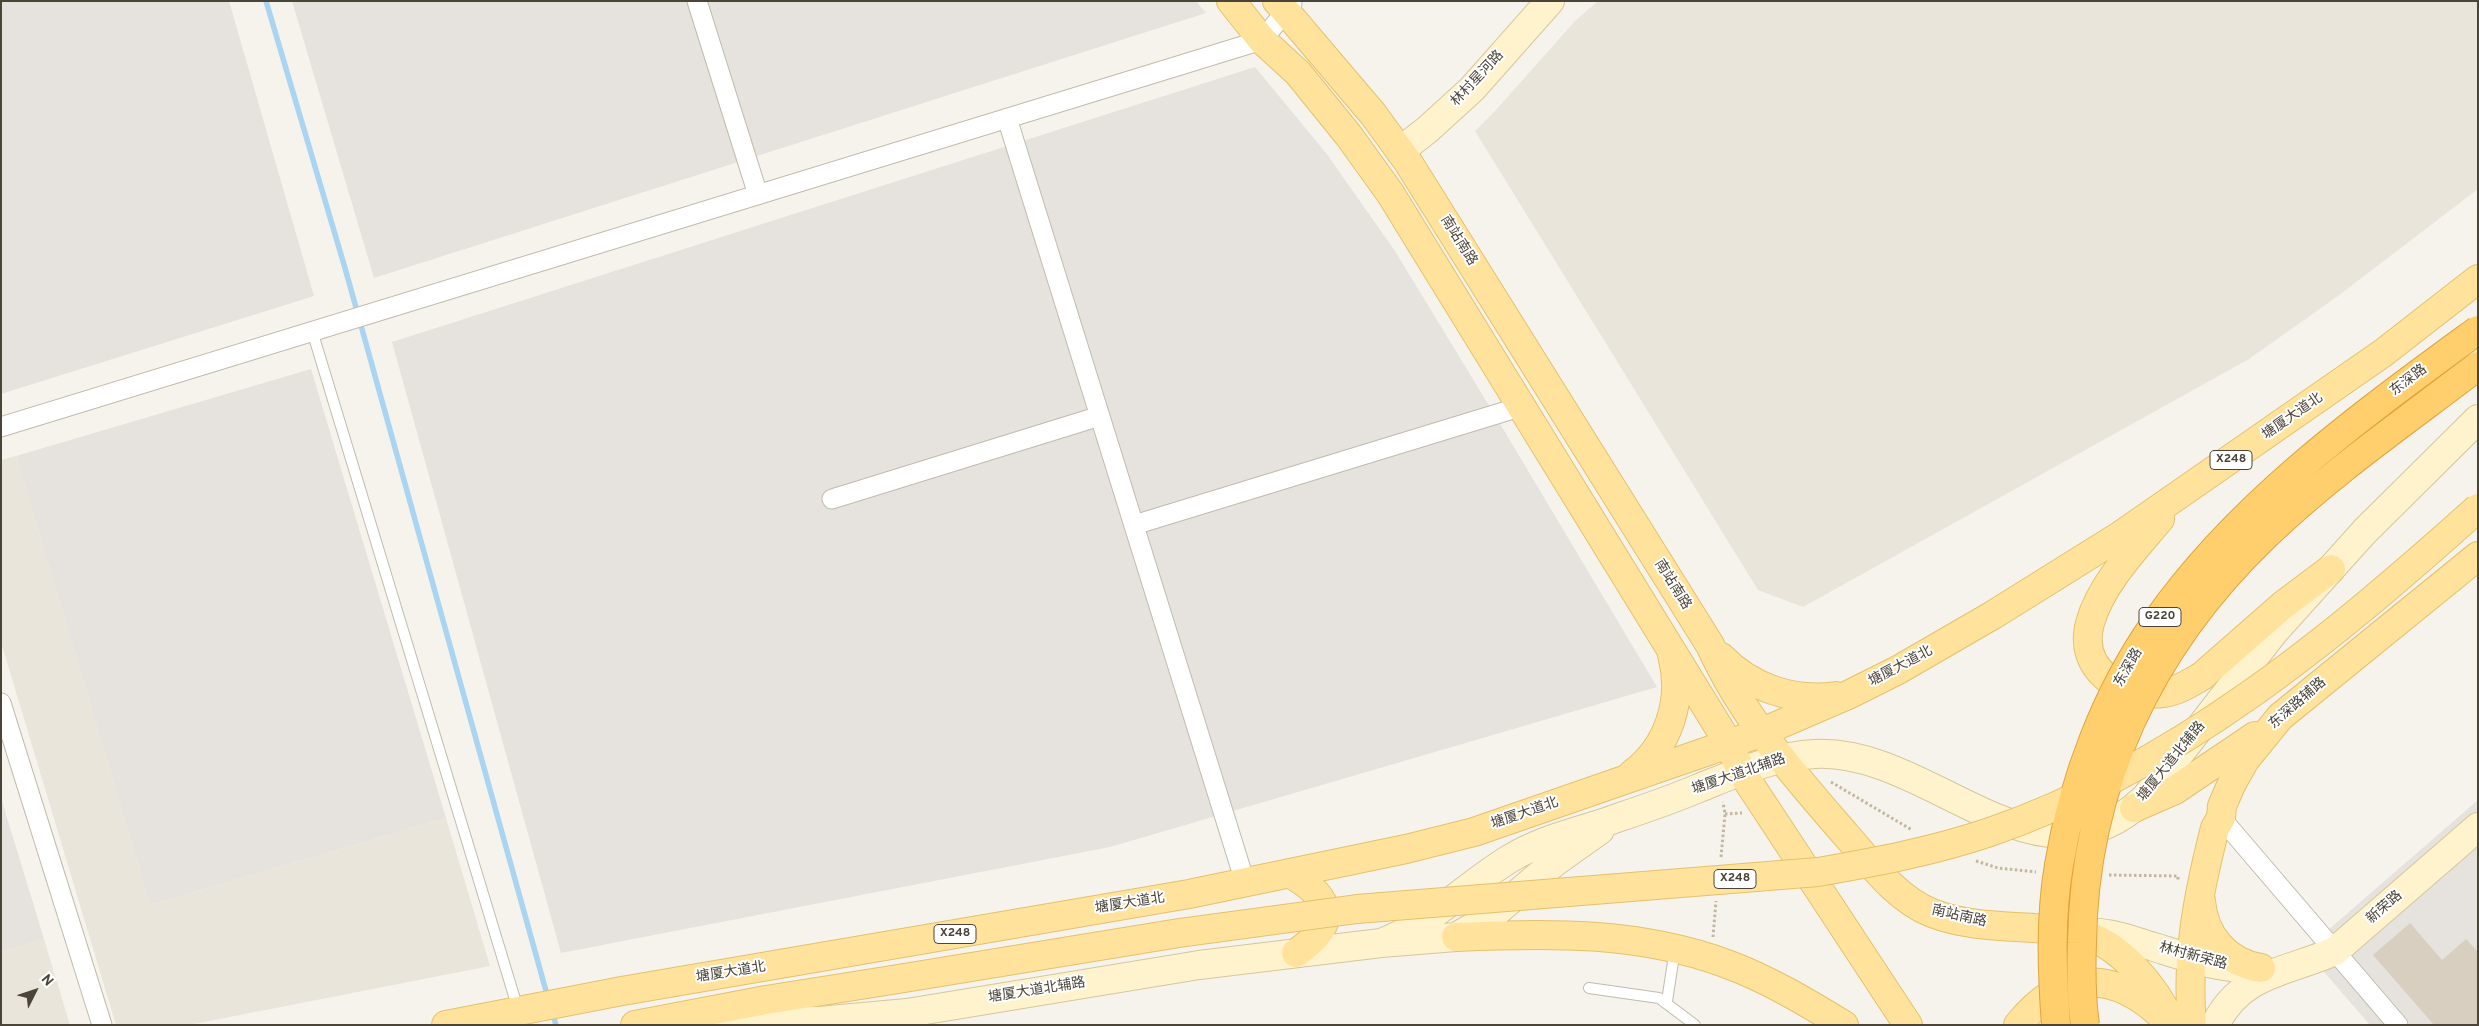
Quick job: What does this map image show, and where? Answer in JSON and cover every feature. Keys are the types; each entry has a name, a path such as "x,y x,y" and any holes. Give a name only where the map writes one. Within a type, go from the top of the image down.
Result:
{"highway":[{"name":"东深路","path":"2056,1025 2053,985 2054,925 2058,866 2067,827 2078,782 2098,729 2114,694 2150,630 2197,570 2279,486 2384,400 2478,330"},
{"name":"东深路","path":"2085,1025 2081,996 2082,926 2084,887 2091,840 2122,740 2153,677 2204,602 2264,537 2294,509 2478,366"}],"main road":[{"path":"1230,1 1262,40 1298,73 1390,193 1729,744 1741,771 1908,1025"},
{"name":"林村星河路","path":"1400,151 1427,130 1472,89 1550,1"},
{"name":"南站南路","path":"1285,4 1363,101 1400,151 1710,645 1730,687 1760,733 1780,759 1883,877 1912,902 1932,913 1966,921 2079,933 2116,952 2136,969 2154,990 2171,1025"},
{"name":"塘厦大道北","path":"446,1025 523,1008 622,990 1189,894 1406,849 1474,832 1760,733 1848,695 1898,670 1994,615 2175,500 2383,353 2478,279"},
{"name":"塘厦大道北辅路","path":"1381,942 1415,927 1489,872 1532,846 1569,832 1617,818 1741,771 1780,759 1815,754 1859,757 1911,776 1987,815 2013,826 2055,833 2086,831 2112,822 2134,808 2176,760 2274,632 2365,531 2478,420"},
{"path":"2175,500 2105,591 2089,624 2088,642 2091,656 2097,669 2108,681 2121,688 2152,694 2166,693 2188,684 2209,670 2283,605 2331,569"},
{"name":"X248","path":"646,1023 691,1016 766,1000 1179,933 1358,909 1818,872 1876,862 1990,833 2080,796 2188,736 2276,676 2329,635 2430,551 2478,508"},
{"name":"东深路辅路","path":"2192,1025 2191,959 2194,922 2189,887 2221,818 2222,806 2245,760 2280,716 2478,556"},
{"path":"1710,645 1744,677 1765,688 1811,697 1848,695"},
{"path":"1620,782 1645,764 1663,741 1668,731 1673,714 1675,680 1669,646"},
{"path":"2134,808 2175,790 2229,755 2280,716"},
{"name":"塘厦大道北辅路","path":"691,1016 819,1021 882,1015 1200,965 1381,942 1456,937 1490,917 1555,862 1617,818"},
{"name":"新荣路","path":"2271,969 2315,960 2335,951 2478,827"},
{"path":"1288,873 1314,890 1319,896 1325,912 1323,927 1318,936 1296,953"},
{"path":"2189,887 2201,903 2207,926 2219,945 2238,962 2271,969"},
{"name":"林村新荣路","path":"2079,933 2111,933 2191,959 2226,968 2271,969"},
{"path":"1456,937 1571,934 1606,937 1675,948 1721,962 1762,979 1844,1025"},
{"path":"2215,1025 2234,997 2271,969"},
{"path":"2018,1025 2030,1010 2051,992 2080,983 2100,983 2135,995 2171,1025"}],"street":[{"path":"697,1 758,195"},
{"path":"1,427 396,309 1262,40 1285,4"},
{"path":"1007,118 1245,882"},
{"path":"1134,525 1522,406"},
{"path":"832,499 1100,416"},
{"path":"1,703 102,1025"},
{"path":"2221,818 2398,1025"}],"lane":[{"path":"313,334 523,1008"},
{"path":"1667,1001 1675,948"},
{"path":"1588,988 1651,996 1667,1001 1695,1025"}],"path":[{"path":"1827,779 1920,835"},
{"path":"1968,859 1998,868 2046,873"},
{"path":"2105,875 2178,876 2189,887"}],"shaded area":[{"path":"1,1 229,1 314,296 1,394"},
{"path":"292,1 1196,1 1206,13 374,278"},
{"path":"1598,1 2478,1 2478,189 2338,296 2249,359 1803,607 1758,590 1475,131 1575,21"},
{"path":"1255,67 1326,153 1395,251 1657,687 1110,847 561,953 392,342"},
{"path":"311,369 446,818 150,905 16,456"},
{"path":"16,456 150,905 446,818 490,966 189,1025 116,1025 1,642 1,460"},
{"path":"1,798 44,939 1,952"},
{"path":"2478,800 2478,1025 2370,1025 2305,950"},
{"path":"44,939 70,1025 1,1025 1,952"}],"building":[{"path":"2410,923 2442,960 2466,939 2478,952 2478,1025 2434,1025 2373,955"}],"waterway":[{"path":"266,1 345,268 548,998"},
{"path":"552,1011 556,1025"}]}
